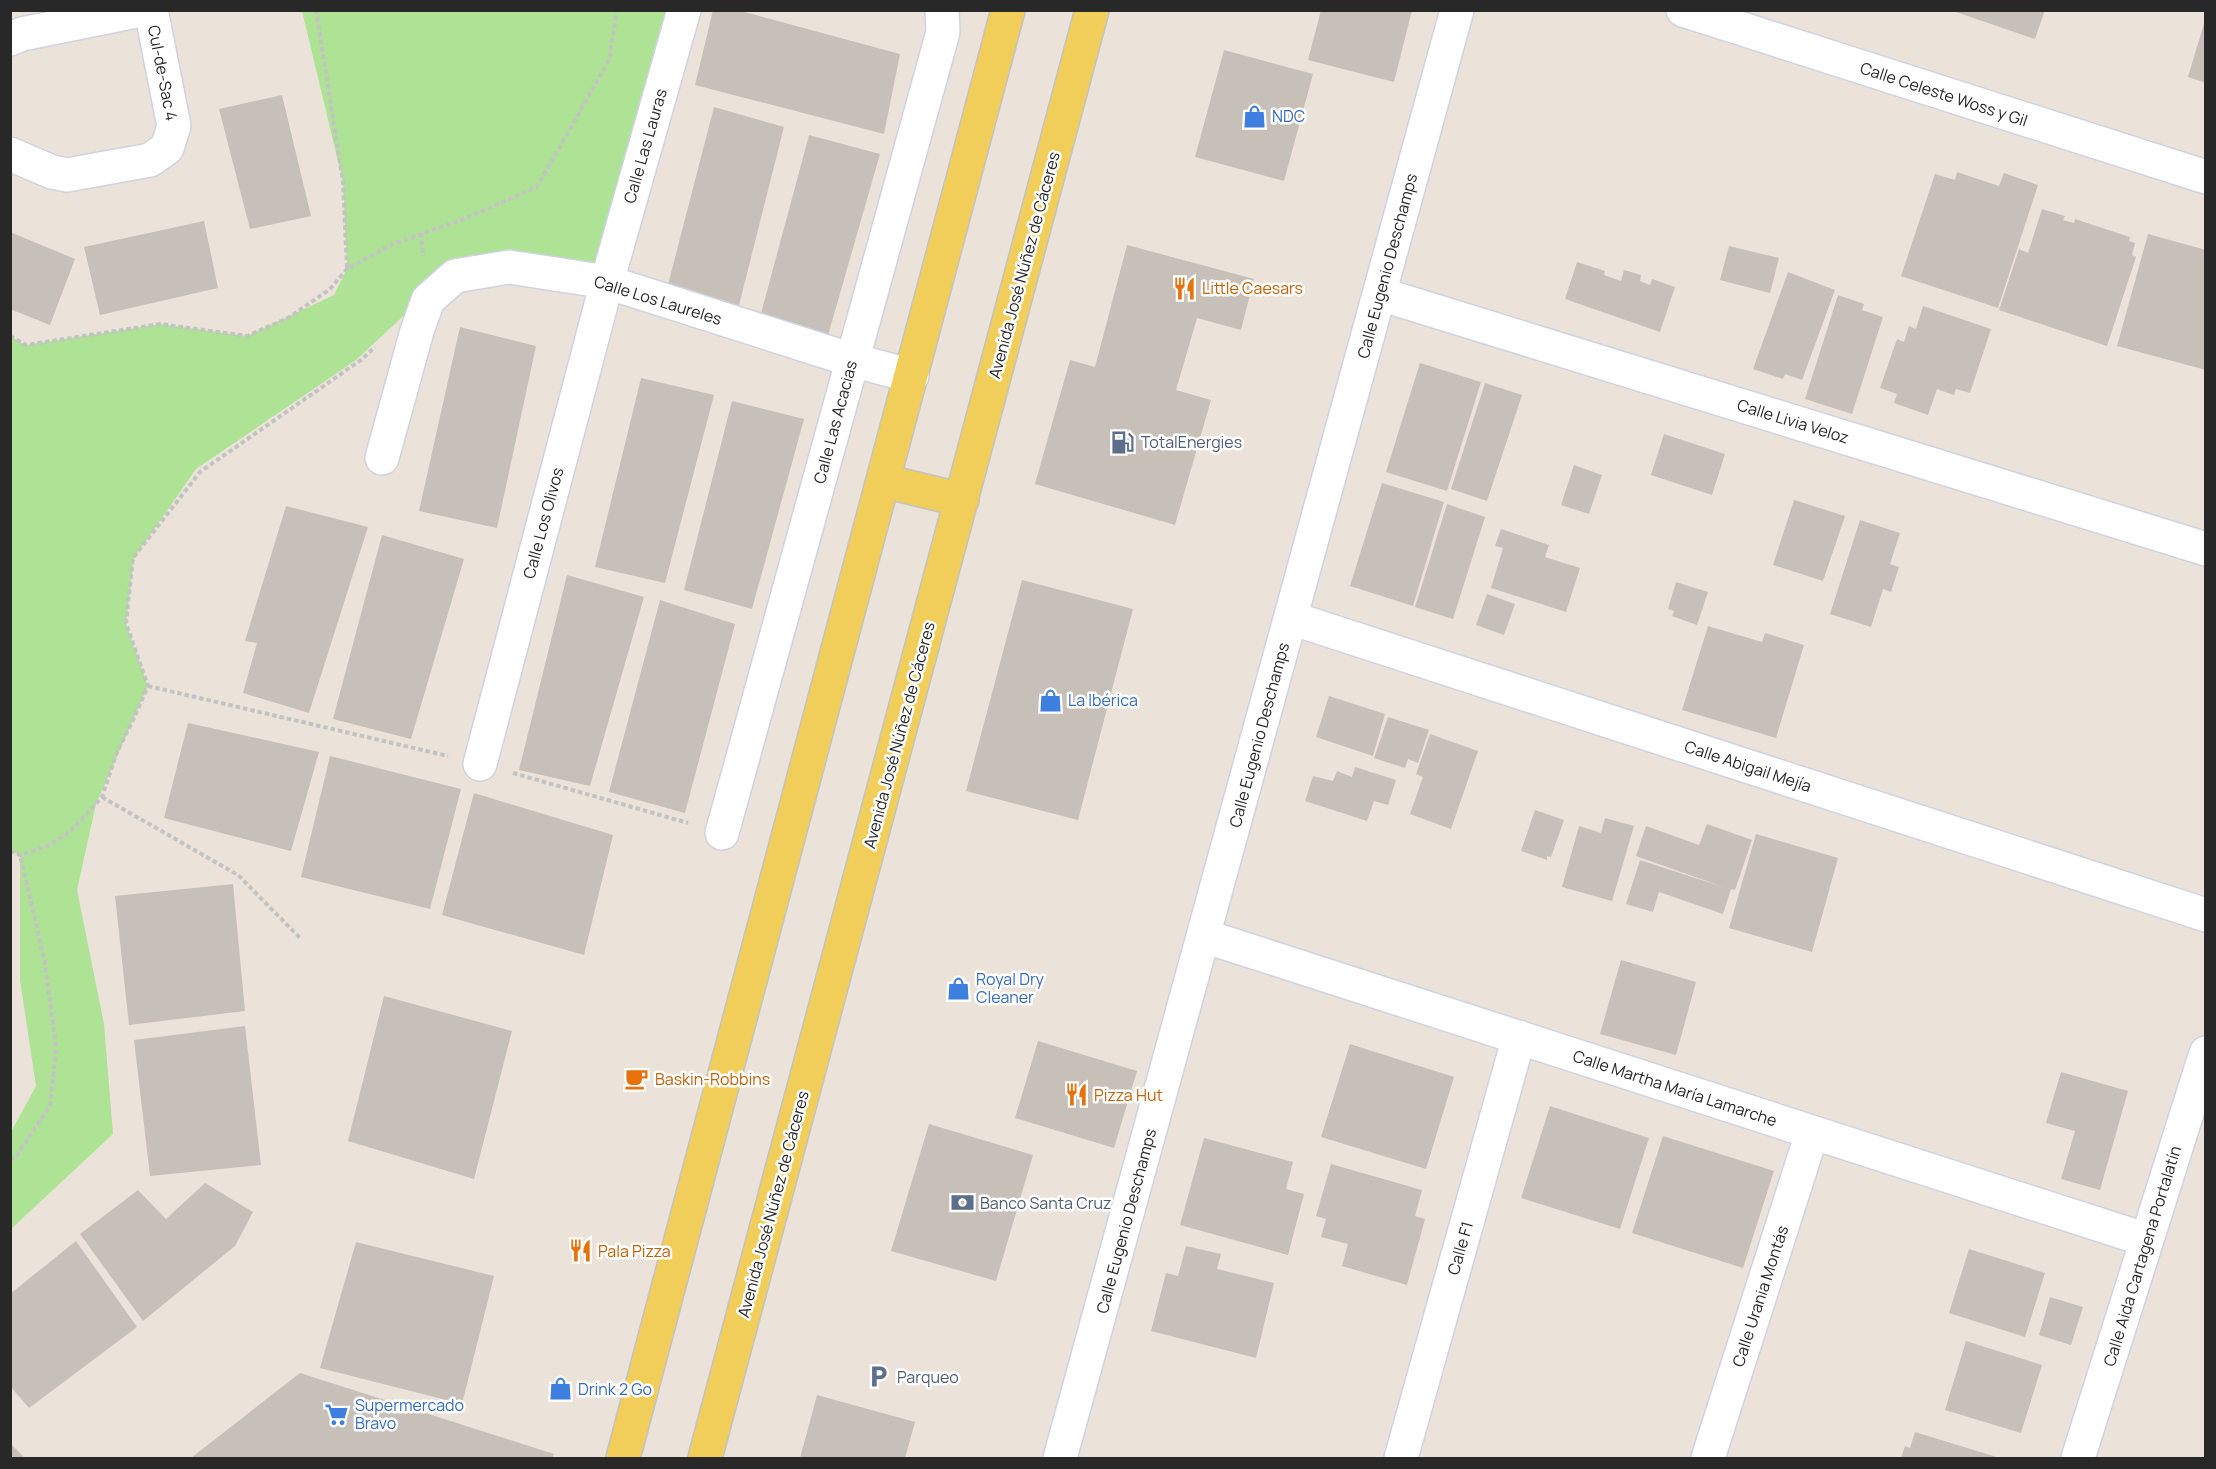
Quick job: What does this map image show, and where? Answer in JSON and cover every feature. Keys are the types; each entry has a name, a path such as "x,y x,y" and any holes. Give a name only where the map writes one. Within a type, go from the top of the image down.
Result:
{"main road":[{"path":"623,1458 1008,10"},
{"name":"Avenida José Núñez de Cáceres","path":"705,1458 1092,10"},
{"path":"884,481 962,500"}],"street":[{"name":"Cul-de-Sac 4","path":"10,39 22,34 141,10"},
{"name":"Cul-de-Sac 4","path":"10,154 52,172 67,175 150,160 167,148 174,126 151,10"},
{"name":"Calle Las Lauras","path":"607,282 684,10"},
{"name":"Calle Las Acacias","path":"722,833 943,32 942,10"},
{"name":"Calle Eugenio Deschamps","path":"1060,1458 1457,10"},
{"name":"Calle Celeste Woss y Gil","path":"1683,10 2205,177"},
{"name":"Calle Los Laureles","path":"382,458 417,331 428,300 455,276 509,267 607,282 852,360 912,376"},
{"name":"Calle Los Olivos","path":"480,764 607,282"},
{"name":"Calle Livia Veloz","path":"1380,294 2205,549"},
{"name":"Calle Abigail Mejía","path":"1291,618 2205,915"},
{"name":"Calle Martha María Lamarche","path":"1204,936 2147,1240"},
{"name":"Calle F1","path":"1401,1458 1519,1038"},
{"name":"Calle Aida Cartagena Portalatín","path":"2078,1458 2205,1053"},
{"name":"Calle Urania Montás","path":"1708,1458 1812,1132"}],"path":[{"path":"316,10 343,182 347,269"},
{"path":"10,336 26,345 160,324 247,336 288,318 330,289 347,269 393,244 464,219 537,187 609,60 617,10"},
{"path":"421,233 428,300"},
{"path":"10,851 20,855 48,846 71,831 102,797 117,752 148,686 126,623 134,558 200,472 361,360 377,345"},
{"path":"102,797 238,875 301,939"},
{"path":"10,1160 17,1155 50,1106 56,1048 45,963 20,855"}],"green space":[{"path":"302,11 682,11 602,281 507,263 427,294 356,360 196,469 134,558 126,623 148,686 96,804 77,890 104,1024 113,1134 11,1229 11,1132 36,1086 20,980 20,855 10,851 11,337 26,345 160,324 247,336 334,295 347,269 343,182"}],"building":[{"path":"713,10 737,10 900,54 884,134 695,85"},
{"path":"1321,10 1412,10 1394,82 1308,60"},
{"path":"1950,10 2045,10 2035,39"},
{"path":"2206,20 2206,83 2188,77"},
{"name":"NDC","path":"1224,50 1313,74 1284,181 1195,157"},
{"path":"282,95 311,216 250,229 219,109"},
{"path":"714,107 784,127 736,317 664,300"},
{"path":"809,135 880,154 827,339 759,321"},
{"path":"1957,172 1999,186 2004,173 2038,185 1998,308 1901,276 1935,174 1955,180"},
{"path":"2042,209 2065,216 2063,220 2074,223 2075,219 2130,237 2129,241 2135,243 2132,255 2136,257 2107,346 1999,310 2019,249 2028,253"},
{"path":"204,221 218,288 100,315 84,247"},
{"path":"10,232 75,259 50,325 10,309"},
{"path":"2148,234 2206,250 2206,370 2117,346"},
{"name":"TotalEnergies","path":"1127,245 1254,279 1241,330 1197,318 1176,390 1211,400 1175,525 1035,484 1070,360 1095,367"},
{"path":"1729,246 1779,258 1770,293 1720,280"},
{"path":"1577,262 1605,271 1604,275 1621,281 1624,270 1641,275 1640,281 1650,285 1652,279 1675,287 1660,332 1565,299"},
{"path":"1788,272 1835,290 1802,380 1785,374 1783,379 1753,369"},
{"path":"1838,295 1864,304 1862,310 1883,317 1852,414 1805,399"},
{"path":"1923,306 1991,329 1970,393 1956,389 1954,395 1937,389 1928,415 1894,403 1897,394 1880,388 1897,339 1904,342 1909,326 1916,329"},
{"path":"460,327 536,346 497,528 419,511"},
{"path":"1420,363 1481,382 1447,491 1386,472"},
{"path":"641,378 714,395 665,583 595,567"},
{"path":"1485,383 1522,395 1487,501 1451,489"},
{"path":"732,401 804,419 752,609 684,590"},
{"path":"1664,434 1725,454 1712,495 1651,475"},
{"path":"1574,465 1602,475 1589,514 1561,505"},
{"path":"1382,483 1444,502 1413,606 1350,586"},
{"path":"1794,500 1845,516 1823,581 1773,565"},
{"path":"1447,504 1485,517 1453,619 1415,607"},
{"path":"286,506 368,527 309,713 243,693 257,643 245,641"},
{"path":"1860,520 1900,533 1890,564 1899,567 1891,592 1883,589 1871,627 1830,614"},
{"path":"1501,529 1549,545 1545,557 1580,568 1566,612 1491,588 1503,548 1495,546"},
{"path":"382,535 464,559 411,739 333,719"},
{"path":"567,575 644,597 590,786 519,770"},
{"name":"La Ibérica","path":"1022,580 1133,609 1078,820 966,791"},
{"path":"1676,582 1708,592 1697,625 1672,616 1674,611 1668,609"},
{"path":"1487,594 1515,604 1504,635 1476,625"},
{"path":"660,600 735,624 685,813 609,792"},
{"path":"1708,626 1762,642 1765,633 1804,645 1776,738 1682,710"},
{"path":"1329,696 1385,714 1373,756 1316,737"},
{"path":"1388,717 1429,730 1418,763 1408,759 1405,768 1374,758"},
{"path":"188,723 319,752 291,851 164,818"},
{"path":"1430,734 1478,751 1451,829 1410,814 1423,777 1416,774"},
{"path":"330,756 461,789 430,909 301,877"},
{"path":"1355,767 1396,780 1388,805 1374,801 1367,821 1305,801 1313,776 1333,781 1337,771 1352,777"},
{"path":"474,793 613,835 584,955 442,915"},
{"path":"1535,810 1564,820 1551,857 1547,856 1547,860 1521,851"},
{"path":"1605,818 1634,826 1612,901 1562,887 1579,826 1601,833"},
{"path":"1707,824 1752,840 1735,890 1731,889 1723,914 1659,892 1653,912 1626,904 1640,860 1726,888 1636,856 1646,826 1699,845"},
{"path":"1756,834 1838,858 1812,952 1729,928"},
{"path":"233,884 245,1011 129,1025 115,896"},
{"path":"1621,960 1696,982 1676,1055 1600,1034"},
{"path":"384,996 512,1031 474,1179 348,1141"},
{"path":"245,1026 261,1165 150,1176 134,1040"},
{"name":"Pizza Hut","path":"1038,1041 1137,1071 1114,1148 1015,1118"},
{"path":"1350,1044 1454,1077 1426,1169 1321,1137"},
{"path":"2061,1072 2128,1091 2100,1190 2061,1179 2075,1131 2046,1123"},
{"path":"1550,1106 1649,1138 1620,1229 1521,1198"},
{"name":"Banco Santa Cruz","path":"929,1124 1033,1155 996,1281 891,1251"},
{"path":"1663,1136 1774,1171 1743,1268 1632,1233"},
{"path":"1204,1138 1293,1162 1286,1189 1304,1194 1288,1255 1180,1225"},
{"path":"1331,1164 1422,1190 1415,1216 1425,1219 1407,1285 1342,1266 1348,1244 1321,1237 1326,1219 1316,1216"},
{"path":"205,1183 253,1212 235,1246 143,1321 80,1234 138,1190 166,1219"},
{"path":"76,1241 137,1327 29,1408 10,1386 10,1294"},
{"path":"356,1242 494,1276 462,1404 320,1368"},
{"path":"1186,1246 1221,1254 1217,1269 1274,1283 1256,1358 1151,1331 1166,1273 1178,1276"},
{"path":"1969,1249 2045,1273 2025,1337 1949,1313"},
{"path":"2050,1297 2083,1307 2071,1345 2039,1335"},
{"path":"1966,1341 2042,1365 2021,1433 1945,1410"},
{"name":"Supermercado Bravo","path":"300,1373 554,1454 552,1458 191,1458"},
{"path":"817,1395 915,1422 905,1458 800,1458"},
{"path":"1915,1432 2000,1458 1901,1458 1905,1446 1910,1448"},
{"path":"10,1443 25,1458 10,1458"}],"place":[{"name":"NDC","path":"1254,116"},
{"name":"Little Caesars","path":"1184,288"},
{"name":"TotalEnergies","path":"1123,442"},
{"name":"La Ibérica","path":"1050,700"},
{"name":"Royal Dry Cleaner","path":"958,988"},
{"name":"Baskin-Robbins","path":"637,1079"},
{"name":"Pizza Hut","path":"1076,1095"},
{"name":"Banco Santa Cruz","path":"962,1203"},
{"name":"Pala Pizza","path":"580,1251"},
{"name":"Parqueo","path":"879,1377"},
{"name":"Drink 2 Go","path":"560,1389"},
{"name":"Supermercado Bravo","path":"337,1414"}]}
